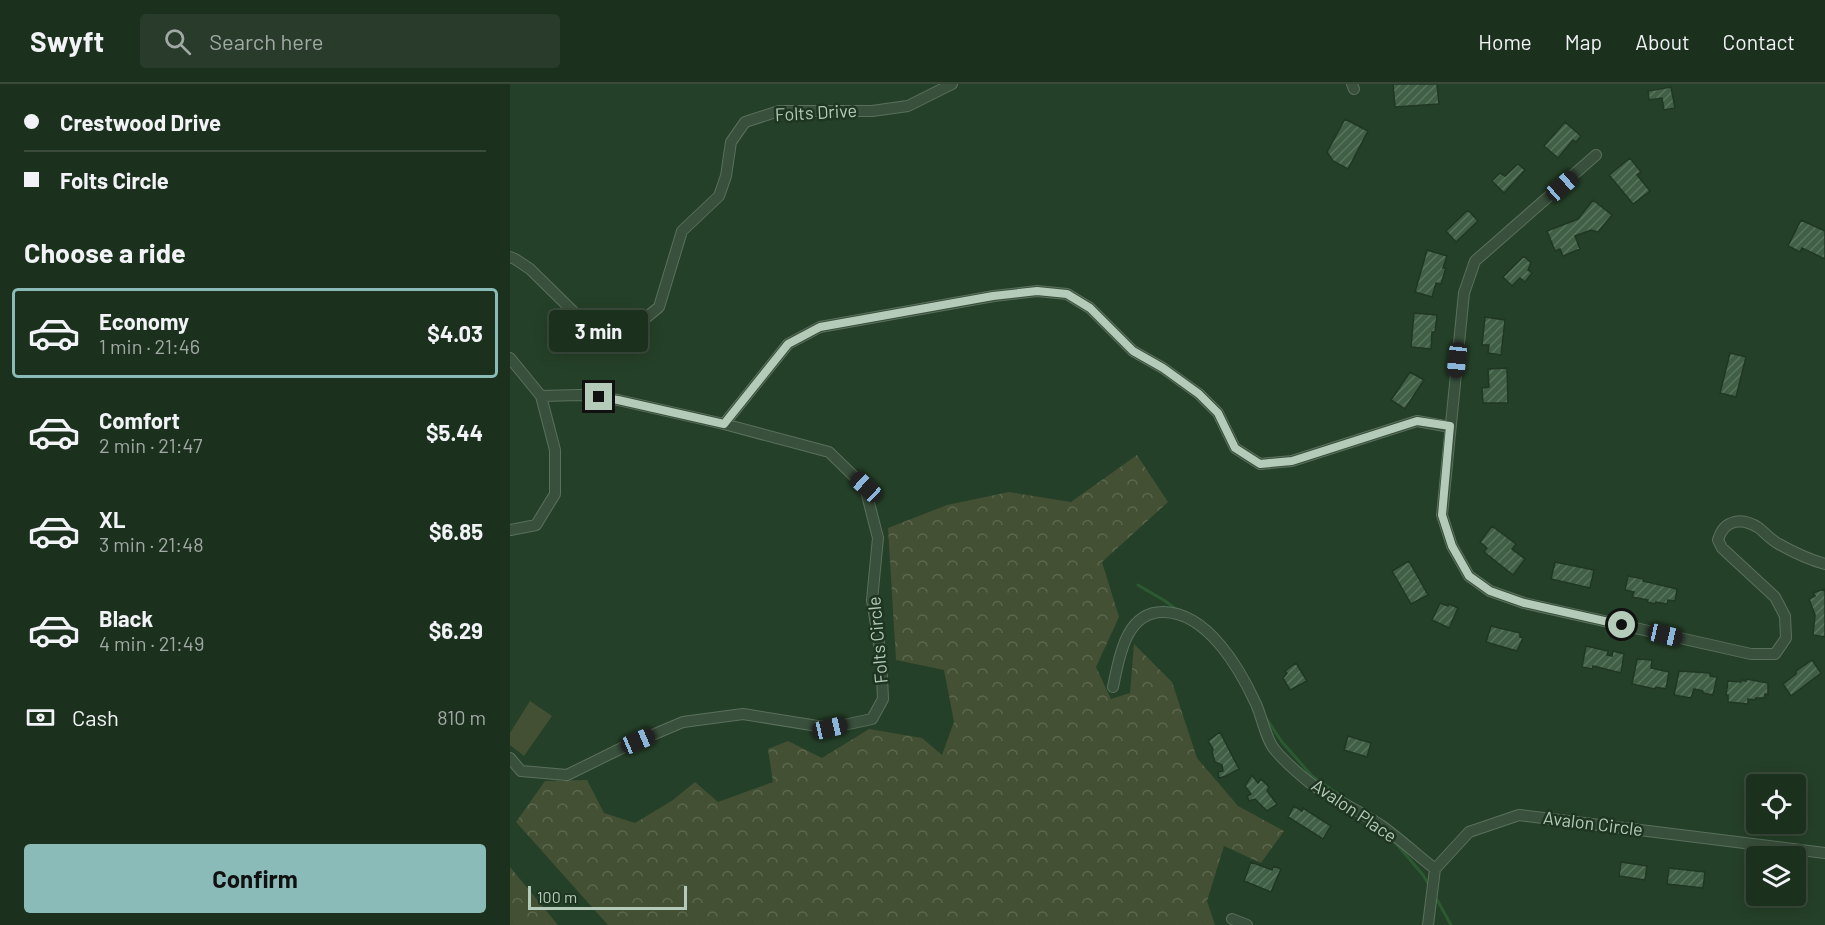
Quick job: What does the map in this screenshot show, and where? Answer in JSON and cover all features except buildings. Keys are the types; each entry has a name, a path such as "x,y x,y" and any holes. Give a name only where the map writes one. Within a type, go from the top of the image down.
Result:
{"street":[{"name":"Folts Drive","path":"510,257 530,269 585,323 610,331 636,326 659,307 682,231 718,196 726,176 731,142 745,122 778,111 872,111 909,106 952,84"},
{"path":"1596,155 1475,261 1464,293 1442,515 1452,546 1469,576 1490,591 1524,603 1751,654 1775,654 1786,638 1785,616 1776,597 1722,548 1718,540 1725,526 1733,521 1746,522 1759,528 1773,541 1803,558 1825,564"},
{"path":"724,424 788,344 820,327 993,296 1037,291 1067,294 1090,308 1133,351 1163,368 1199,394 1218,413 1235,448 1260,464 1292,461 1417,421 1450,426"},
{"path":"510,358 541,396 555,450 555,494 536,525 510,530"},
{"name":"Folts Circle","path":"510,758 521,771 567,775 682,722 743,714 830,728 872,719 883,699 881,656 872,600 879,538 866,487 829,452 724,424 618,400 580,395 541,396"},
{"name":"Avalon Place","path":"1113,687 1122,647 1132,628 1142,618 1155,612 1171,612 1191,620 1205,629 1225,649 1256,703 1273,748 1316,788 1381,826 1435,869"},
{"name":"Avalon Circle","path":"1435,869 1469,832 1520,815 1825,853"},
{"path":"1428,925 1435,869"},
{"path":"1232,919 1247,925"}],"green space":[{"path":"1137,455 1168,502 1102,562 1119,617 1096,667 1111,699 1130,693 1134,644 1172,682 1197,758 1238,806 1284,831 1261,863 1224,846 1207,901 1215,925 608,925 516,822 545,781 587,780 604,813 635,823 673,800 695,782 718,802 773,782 768,749 788,741 822,758 869,729 922,738 942,755 954,722 944,670 896,660 888,528 947,505 1009,492 1071,502"},
{"path":"530,701 552,716 524,756 510,745 510,733"},
{"path":"510,867 558,925 510,925"}],"waterway":[{"path":"1138,585 1179,611"},
{"path":"1266,718 1282,742 1312,776 1341,796"},
{"path":"1394,841 1429,885"},
{"path":"1435,896 1451,925"}],"route":[{"path":"599,397 724,424 788,344 820,327 993,296 1037,291 1067,294 1090,308 1133,351 1163,368 1199,394 1218,413 1235,448 1260,464 1292,461 1417,421 1450,426 1442,515 1452,546 1469,576 1490,591 1524,603 1622,625"}]}
